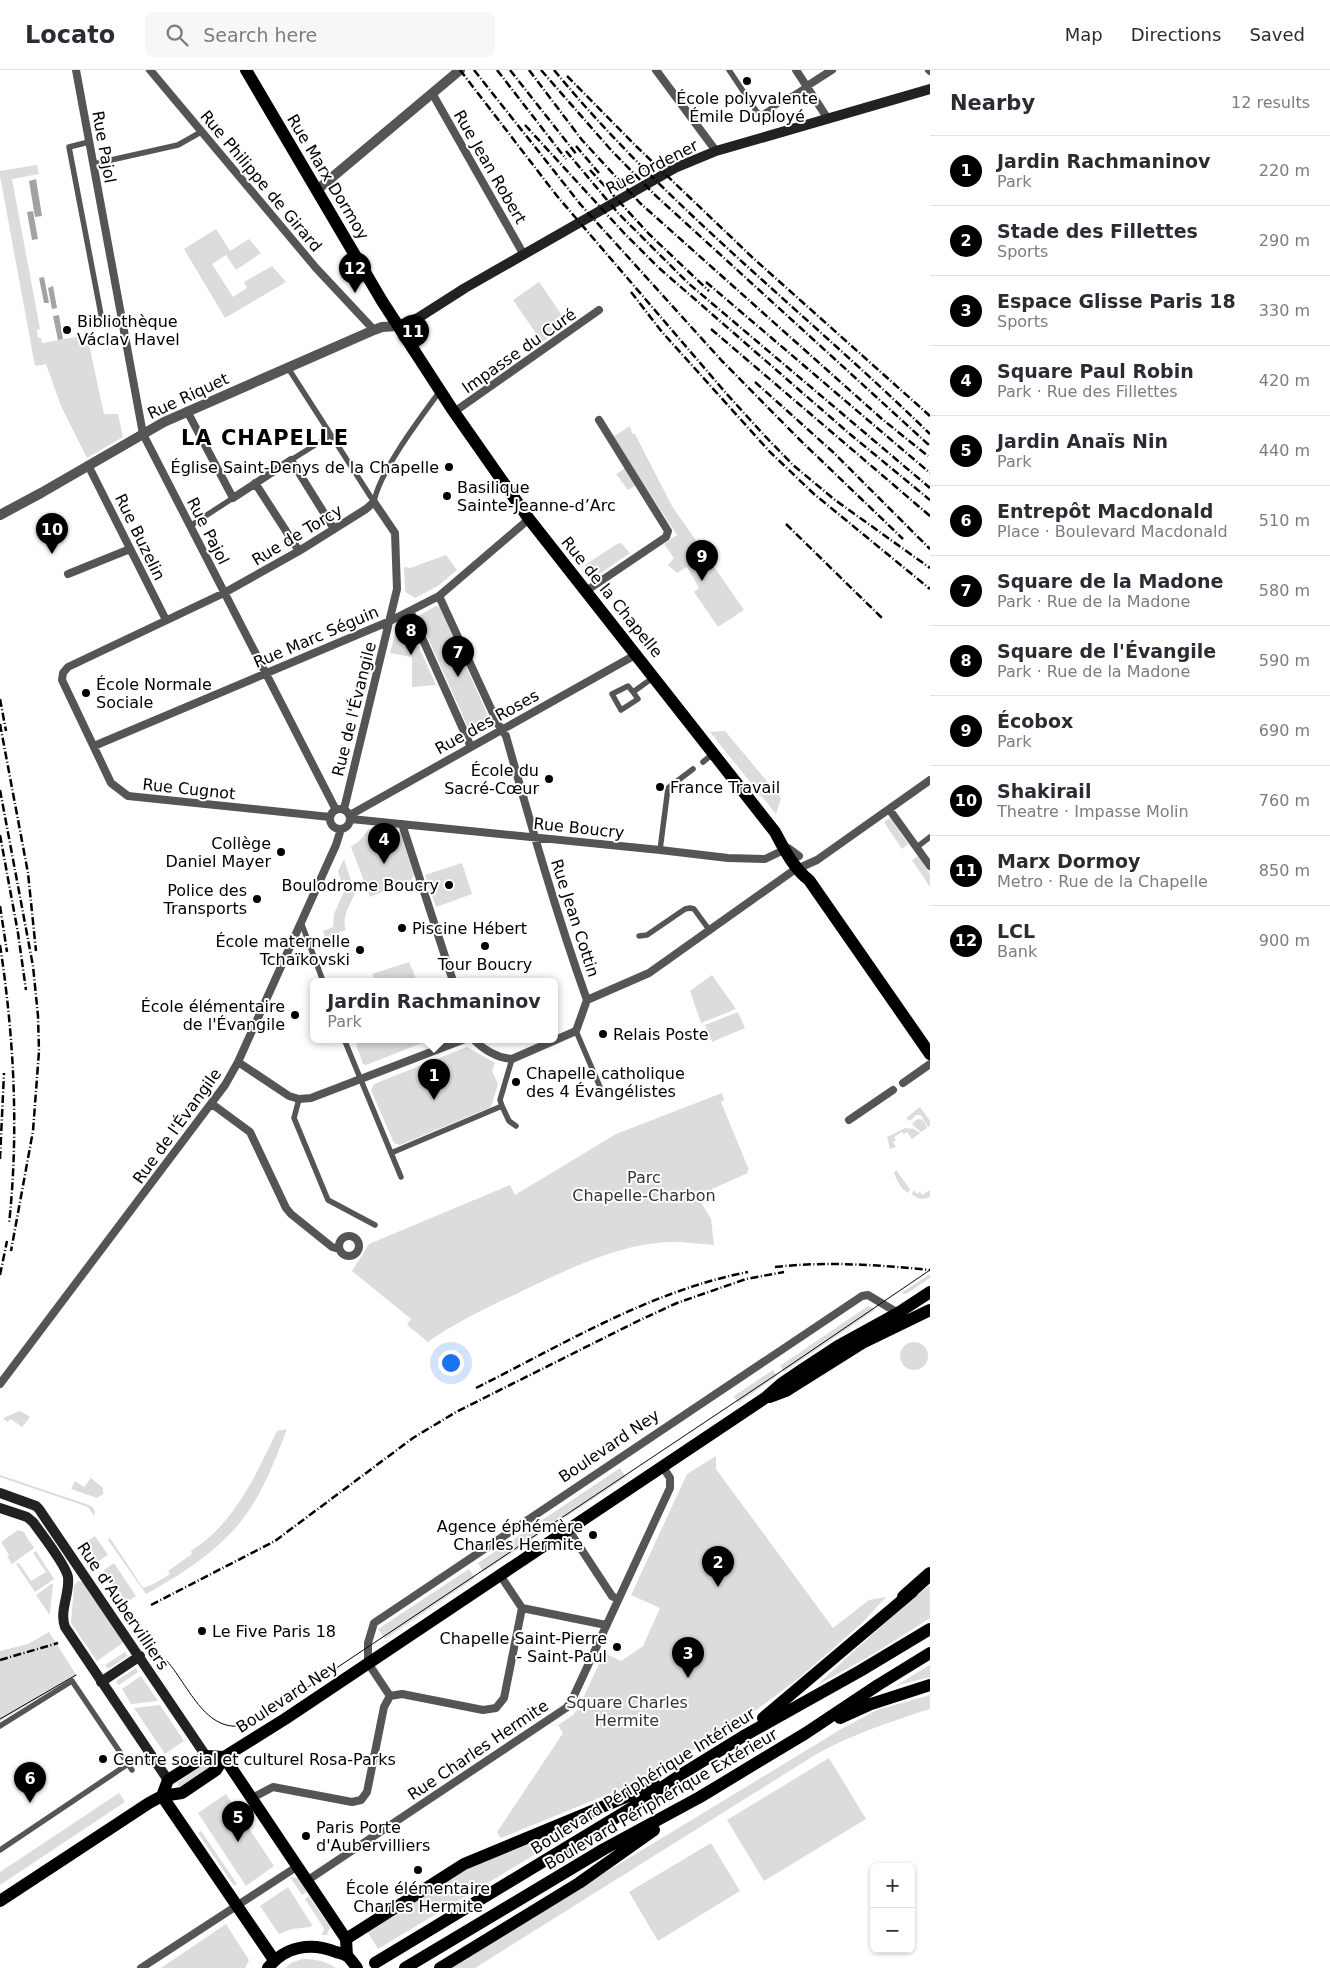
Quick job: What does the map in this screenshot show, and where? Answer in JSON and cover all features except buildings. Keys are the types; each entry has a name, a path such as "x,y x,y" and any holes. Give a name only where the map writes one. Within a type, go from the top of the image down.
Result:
{"highway":[{"path":"904,1597 930,1574"}],"main road":[{"name":"Rue Marx Dormoy","path":"246,70 398,326"},
{"name":"Rue Ordener","path":"398,326 410,322 464,288 675,168 716,151 930,89"},
{"name":"Rue de la Chapelle","path":"398,326 454,412 529,519 637,654 794,857 802,875 809,880 930,1054"},
{"name":"Boulevard Ney","path":"0,1902 145,1805 162,1796 182,1793 216,1770 224,1757 368,1664 663,1467 838,1346 898,1313 930,1292"},
{"name":"Boulevard Ney","path":"765,1398 786,1391 864,1342 930,1310"},
{"name":"Rue d'Aubervilliers","path":"0,1493 40,1509 206,1756"},
{"name":"Rue d'Aubervilliers","path":"0,1508 27,1517 33,1522 65,1569 68,1576 63,1617 65,1627 168,1780"},
{"path":"742,1737 904,1597 930,1579"},
{"name":"Boulevard Périphérique Intérieur","path":"375,1963 630,1809 742,1737 860,1671 930,1629"},
{"name":"Boulevard Périphérique Extérieur","path":"406,1968 604,1849 700,1797 806,1733 930,1653"},
{"path":"102,1682 140,1656"},
{"path":"806,1733 871,1704 930,1685"},
{"path":"347,1956 346,1939 224,1757 206,1756 168,1780 162,1796 237,1907 271,1964 296,1948 319,1947 347,1956 357,1968"},
{"path":"331,1950 464,1864 682,1774"},
{"path":"440,1968 579,1883 700,1797"}],"street":[{"name":"Rue Pajol","path":"76,70 143,434 265,674 340,809"},
{"name":"Rue Philippe de Girard","path":"150,70 316,268 374,330"},
{"path":"317,190 460,70"},
{"path":"656,70 716,151"},
{"path":"730,70 761,116 832,70"},
{"path":"796,70 828,119"},
{"name":"Rue Jean Robert","path":"432,93 524,255"},
{"path":"93,164 178,145 201,132"},
{"path":"89,142 69,147 103,325 122,321"},
{"name":"Impasse du Curé","path":"454,412 599,310"},
{"name":"Rue Riquet","path":"0,515 187,411 374,330 382,327 398,326"},
{"path":"290,371 374,502"},
{"path":"374,502 375,495 387,469 440,391"},
{"path":"187,411 233,498"},
{"path":"586,591 666,537 668,531 599,420"},
{"path":"190,526 331,435"},
{"path":"291,460 334,529"},
{"name":"Rue Buzelin","path":"88,465 166,620"},
{"path":"256,483 299,551"},
{"name":"Rue de Torcy","path":"63,673 68,667 224,593 299,551 374,502"},
{"name":"Rue de l'Évangile","path":"340,809 397,589 395,532 374,502"},
{"name":"Rue Marc Séguin","path":"94,746 390,621 439,596 529,519"},
{"path":"68,574 130,549"},
{"name":"Rue Jean Cottin","path":"439,596 501,730 506,736 568,946 587,1000"},
{"path":"410,611 471,747"},
{"name":"Rue des Roses","path":"350,817 637,654"},
{"name":"Rue Cugnot","path":"63,673 62,680 111,783 131,797 330,817"},
{"path":"632,692 654,677"},
{"path":"628,686 632,692 638,699 621,710 612,694 628,686"},
{"path":"703,762 714,753"},
{"path":"660,850 668,788 694,769"},
{"path":"600,1086 576,1031 587,1000 649,973 710,931 794,857 816,860 930,780"},
{"path":"890,808 930,866"},
{"path":"340,809 350,817 348,826 342,829 332,825 330,817 340,809"},
{"name":"Rue Boucry","path":"350,817 728,858 765,859 794,857"},
{"path":"402,824 451,978"},
{"name":"Rue de l'Évangile","path":"0,1384 212,1104 238,1062 342,829"},
{"path":"917,847 930,838"},
{"path":"639,936 647,935 685,909 690,908 694,909 710,931"},
{"path":"301,922 322,978"},
{"path":"558,1039 576,1031"},
{"path":"346,1043 400,1177"},
{"path":"238,1062 289,1096 299,1099 311,1098 454,1043"},
{"path":"477,1043 501,1058 512,1058 548,1043"},
{"path":"512,1058 500,1100 510,1121 516,1126"},
{"path":"903,1082 930,1064"},
{"path":"849,1120 893,1090"},
{"path":"299,1099 294,1118 328,1200 375,1225"},
{"path":"212,1104 250,1132 286,1208 291,1214 332,1247 339,1249"},
{"path":"391,1154 502,1106"},
{"name":"Boulevard Ney","path":"368,1664 368,1643 374,1623 856,1300 868,1295 898,1313"},
{"name":"Rue Charles Hermite","path":"308,1880 566,1708 571,1702 670,1488 670,1478 663,1467"},
{"path":"568,1530 612,1596 618,1599"},
{"path":"500,1575 522,1608 606,1625"},
{"path":"390,1696 402,1694 483,1710 496,1708 504,1698 522,1608"},
{"path":"368,1664 390,1696"},
{"path":"0,1726 72,1680 132,1770"},
{"path":"252,1798 273,1787 352,1802 361,1800 367,1792 384,1707 390,1696"},
{"path":"0,1850 128,1764"},
{"path":"142,1968 298,1866"}],"green space":[{"path":"37,165 39,174 12,179 40,329 37,330 38,338 41,338 42,343 87,335 104,414 118,414 123,437 87,458 61,406 46,364 35,366 0,176 0,171"},
{"path":"216,229 230,251 249,239 261,253 236,270 226,255 212,264 233,297 247,288 244,282 272,266 286,282 225,318 184,249"},
{"path":"539,282 568,324 542,342 513,300"},
{"path":"630,426 632,434 635,434 672,506 744,610 718,627 694,592 699,588 687,567 677,573 668,565 674,558 664,544 677,535 613,437"},
{"path":"627,467 638,484 628,490 616,474"},
{"path":"621,543 630,553 595,577 585,565"},
{"path":"446,555 457,570 438,586 415,598 405,592 404,567 410,568"},
{"path":"436,606 440,607 491,723 485,729 476,733 471,734 419,618 420,615"},
{"path":"409,625 436,685 412,687 412,657 390,653 397,627"},
{"path":"725,731 781,798 776,814 710,732"},
{"path":"890,818 908,844 902,849 884,822"},
{"path":"369,829 400,832 414,875 411,880 370,897 351,847"},
{"path":"918,856 930,874 930,887 912,860"},
{"path":"344,859 355,893 345,916 346,930 325,938 323,931 333,927 334,914 347,885 341,881 338,871"},
{"name":"Boulodrome Boucry","path":"462,863 472,894 436,907 425,875"},
{"path":"409,962 416,978 374,978 372,974"},
{"path":"712,975 736,1009 701,1023 690,991"},
{"path":"738,1012 745,1028 712,1042 705,1025"},
{"path":"422,1043 366,1065 363,1064 356,1044"},
{"path":"467,1047 495,1063 492,1071 498,1084 491,1107 400,1145 394,1143 371,1090 374,1084"},
{"name":"Parc Chapelle-Charbon","path":"722,1093 724,1100 721,1102 749,1170 747,1171 748,1173 712,1189 715,1196 702,1204 711,1219 714,1245 672,1242 631,1247 611,1253 571,1268 459,1322 428,1342 407,1325 411,1319 352,1271 369,1244 510,1185 515,1195 616,1134"},
{"path":"920,1107 930,1121 930,1126 928,1127 921,1115 916,1115 910,1121 906,1118"},
{"path":"920,1119 924,1121 927,1128 921,1132 912,1124"},
{"path":"905,1128 914,1129 920,1133 912,1139 907,1132 904,1134 902,1132 894,1137 896,1140 893,1142 896,1147 890,1149 887,1137"},
{"path":"896,1170 910,1189 909,1193 898,1182 894,1173"},
{"path":"914,1190 917,1194 920,1192 922,1195 930,1190 930,1197 918,1198 912,1194"},
{"path":"930,1274 930,1278 906,1294 901,1293"},
{"path":"868,1306 875,1310 784,1372 780,1366"},
{"path":"914,1342 924,1346 928,1356 924,1366 914,1370 904,1366 900,1356 904,1346"},
{"path":"773,1370 777,1376 738,1403 734,1396"},
{"path":"20,1411 30,1417 22,1427 11,1419 7,1422 3,1418"},
{"path":"287,1429 264,1485 252,1506 235,1528 200,1560 146,1594 108,1540 110,1538 143,1588 170,1574 168,1571 192,1554 191,1551 206,1540 232,1513 252,1481 277,1431"},
{"name":"Square Charles Hermite","path":"716,1456 716,1469 833,1628 869,1600 886,1597 861,1624 799,1678 755,1711 650,1777 501,1838 497,1832 563,1733 558,1725 573,1715 578,1709 604,1653 621,1661 643,1646 660,1608 631,1595 687,1474"},
{"path":"620,1468 626,1477 483,1572 478,1563"},
{"path":"0,1475 93,1507 94,1516 88,1507 0,1477"},
{"path":"91,1478 103,1488 103,1494 97,1498 71,1489 75,1481 84,1487"},
{"path":"18,1530 24,1532 29,1541 27,1543 30,1541 34,1548 12,1564 1,1542"},
{"path":"95,1536 108,1555 97,1562 85,1543"},
{"path":"36,1551 54,1579 35,1592 16,1564 19,1563 31,1581 46,1572 33,1553"},
{"path":"114,1563 136,1596 126,1603 104,1570"},
{"path":"469,1569 475,1578 385,1639 378,1629"},
{"path":"78,1581 83,1582 124,1642 97,1661 71,1623 74,1585"},
{"path":"53,1583 50,1613 49,1614 36,1595"},
{"path":"930,1585 930,1618 875,1653 816,1686 914,1596"},
{"path":"49,1632 77,1676 0,1721 0,1651 28,1644"},
{"path":"125,1652 128,1656 108,1669 105,1665"},
{"path":"930,1665 930,1677 895,1686"},
{"path":"136,1668 138,1672 119,1685 116,1681"},
{"path":"141,1676 158,1701 131,1704 122,1689"},
{"path":"930,1695 930,1709 857,1735 815,1755 475,1968 448,1968 843,1728 877,1710"},
{"path":"160,1705 184,1741 165,1754 134,1708"},
{"path":"829,1758 866,1819 764,1881 727,1820"},
{"path":"208,1762 211,1763 211,1767 181,1787 178,1786 178,1782"},
{"path":"119,1793 125,1802 0,1885 0,1872"},
{"path":"226,1794 274,1866 246,1886 198,1813"},
{"path":"599,1816 378,1949 367,1931 463,1870"},
{"path":"201,1831 237,1884 234,1886 198,1833"},
{"path":"711,1843 740,1891 658,1941 629,1892"},
{"path":"290,1877 298,1878 307,1892 302,1895"},
{"path":"288,1887 312,1925 279,1934 260,1906"},
{"path":"309,1896 330,1927 327,1935 322,1935 324,1928 305,1899"},
{"path":"226,1924 249,1960 245,1968 161,1968"},
{"path":"302,1959 320,1961 336,1968 285,1968 291,1963"}],"shaded area":[{"path":"36,179 42,216 35,217 29,181"},
{"path":"33,211 38,239 32,240 27,212"},
{"path":"44,277 49,303 44,303 39,278"},
{"path":"53,286 57,308 52,309 48,288"},
{"path":"59,315 63,339 58,340 53,316"}],"tram line":[{"path":"167,1661 194,1699 214,1719 226,1725 240,1726 257,1721 930,1270"},
{"path":"0,1719 76,1675"}],"railway":[{"path":"460,70 557,196 763,434 793,465 835,500 930,568"},
{"path":"474,70 581,205 722,361 800,440 903,539"},
{"path":"497,70 566,159"},
{"path":"510,70 577,155"},
{"path":"529,70 582,140 640,203 882,419 928,456"},
{"path":"541,70 611,150 655,195 930,446"},
{"path":"554,70 642,167 930,434"},
{"path":"567,76 638,148 753,258 930,416"},
{"path":"525,125 624,233 659,268 851,435 930,500"},
{"path":"576,146 599,173"},
{"path":"566,151 618,213 688,283 930,488"},
{"path":"590,170 649,234 709,291"},
{"path":"706,282 930,473"},
{"path":"631,292 662,332 770,452 814,494 930,589"},
{"path":"711,329 930,516"},
{"path":"755,382 833,452 930,549"},
{"path":"786,524 883,619"},
{"path":"0,699 6,731"},
{"path":"0,724 28,873 36,951"},
{"path":"0,790 33,966 39,1051 33,1131 11,1251"},
{"path":"0,835 18,933 26,990"},
{"path":"0,906 7,952"},
{"path":"0,945 12,1049 14,1154 9,1224"},
{"path":"0,1159 4,1073"},
{"path":"0,1275 7,1241"},
{"path":"775,1267 834,1264 930,1270"},
{"path":"476,1388 642,1305 712,1281 748,1272"},
{"path":"151,1605 275,1541 413,1438 456,1412 677,1303 746,1279 784,1272"},
{"path":"0,1660 58,1643"}],"place":[{"name":"École polyvalente Émile Duployé","path":"747,81"},
{"name":"LCL","path":"355,293"},
{"name":"Bibliothèque Václav Havel","path":"67,330"},
{"name":"Marx Dormoy","path":"413,356"},
{"name":"Église Saint-Denys de la Chapelle","path":"449,467"},
{"name":"Basilique Sainte-Jeanne-d’Arc","path":"447,496"},
{"name":"Shakirail","path":"52,554"},
{"name":"Écobox","path":"702,581"},
{"name":"Square de l'Évangile","path":"411,655"},
{"name":"Square de la Madone","path":"458,677"},
{"name":"École Normale Sociale","path":"86,693"},
{"name":"École du Sacré-Cœur","path":"549,779"},
{"name":"France Travail","path":"660,787"},
{"name":"Collège Daniel Mayer","path":"281,852"},
{"name":"Square Paul Robin","path":"384,864"},
{"name":"Boulodrome Boucry","path":"449,885"},
{"name":"Police des Transports","path":"257,899"},
{"name":"Piscine Hébert","path":"402,928"},
{"name":"Tour Boucry","path":"485,946"},
{"name":"École maternelle Tchaïkovski","path":"360,950"},
{"name":"École élémentaire de l'Évangile","path":"295,1015"},
{"name":"Relais Poste","path":"603,1034"},
{"name":"Chapelle catholique des 4 Évangélistes","path":"516,1082"},
{"name":"Jardin Rachmaninov","path":"434,1100"},
{"name":"Agence éphémère Charles Hermite","path":"593,1535"},
{"name":"Stade des Fillettes","path":"718,1587"},
{"name":"Le Five Paris 18","path":"202,1631"},
{"name":"Chapelle Saint-Pierre - Saint-Paul","path":"617,1647"},
{"name":"Espace Glisse Paris 18","path":"688,1678"},
{"name":"Centre social et culturel Rosa-Parks","path":"103,1759"},
{"name":"Entrepôt Macdonald","path":"30,1803"},
{"name":"Paris Porte d'Aubervilliers","path":"306,1836"},
{"name":"Jardin Anaïs Nin","path":"238,1842"},
{"name":"École élémentaire Charles Hermite","path":"418,1870"}],"district":[{"name":"LA CHAPELLE","path":"265,438"}]}
